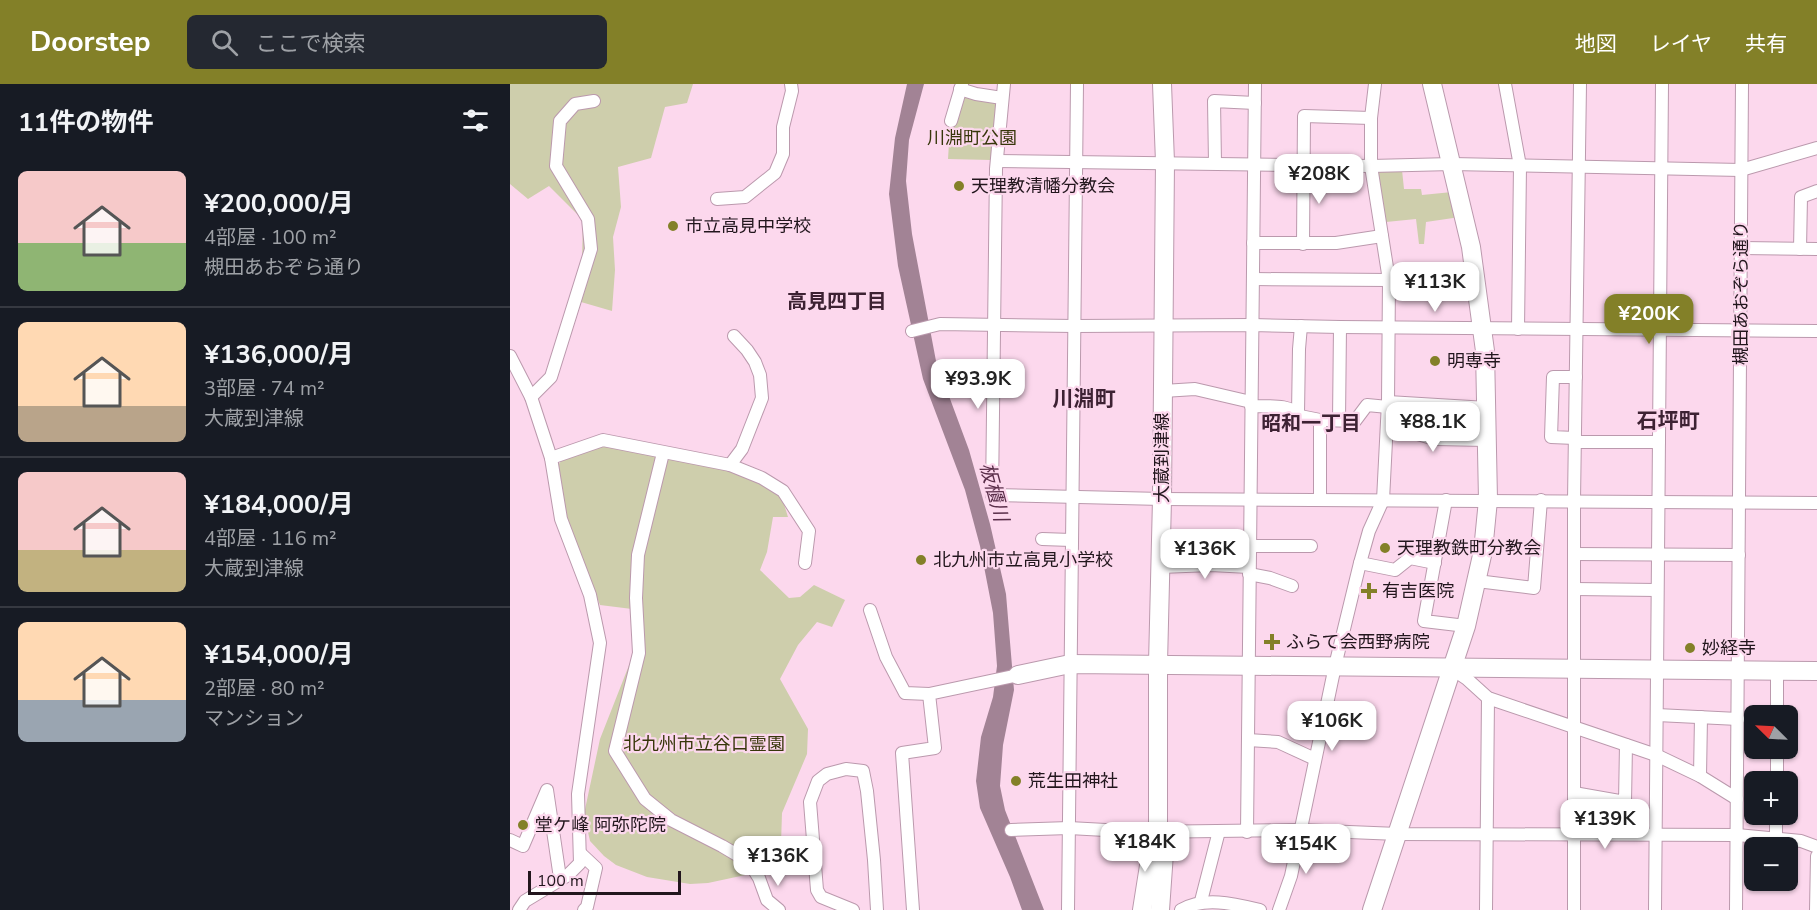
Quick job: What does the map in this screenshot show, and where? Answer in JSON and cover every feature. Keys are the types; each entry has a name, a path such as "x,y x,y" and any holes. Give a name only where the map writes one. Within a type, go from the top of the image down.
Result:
{"street":[{"path":"717,199 745,196 775,173 783,154 783,127 792,91 791,84"},
{"path":"1004,84 996,169 992,495 1071,495 1162,499 1817,503"},
{"path":"1068,910 1077,84"},
{"name":"大蔵到津線","path":"1160,910 1164,853 1158,832 1165,162 1162,84"},
{"path":"1248,832 1255,84"},
{"path":"1279,910 1291,876 1335,666 1360,564 1369,531 1383,500 1388,405 1389,280 1371,166 1371,118 1376,84"},
{"path":"1372,910 1466,626 1483,551 1488,500 1485,351 1471,247 1432,84"},
{"path":"1505,84 1520,166 1518,328"},
{"path":"1574,910 1574,554 1580,84"},
{"path":"1655,910 1662,84"},
{"name":"槻田あおぞら通り","path":"1736,910 1742,84"},
{"path":"951,121 961,86 976,94 1002,98"},
{"path":"531,397 551,377 591,249 588,219 556,166 560,121 575,104 594,101"},
{"path":"1215,164 1214,101 1255,103"},
{"path":"1303,244 1305,116 1371,118"},
{"path":"997,161 1371,166 1452,164 1742,170 1817,148"},
{"path":"1800,249 1801,197 1817,191"},
{"path":"1253,243 1336,243 1382,236"},
{"path":"1741,248 1817,249"},
{"path":"1253,279 1389,280"},
{"path":"912,331 940,324 1817,331"},
{"path":"1298,413 1299,350 1302,326"},
{"path":"1339,420 1340,327"},
{"path":"730,465 742,449 762,398 755,362 734,336"},
{"path":"510,356 531,397 551,458 561,519 590,595 600,643 578,794 580,862 568,875 525,901 519,910"},
{"path":"1576,376 1553,377 1551,437 1575,440 1659,442"},
{"path":"1163,391 1195,389 1251,404 1287,407 1300,416 1320,420 1355,421 1367,405 1487,408"},
{"path":"1320,420 1320,499"},
{"path":"1387,423 1435,438 1487,440"},
{"path":"551,458 603,440 730,465 762,478 783,491 809,531 805,563"},
{"path":"663,453 638,555 636,598 639,653 615,751 645,799 671,820 749,862 759,878 767,900 779,910"},
{"path":"1446,500 1424,621 1466,626"},
{"path":"1477,581 1534,588 1541,500"},
{"path":"1042,539 1071,540"},
{"path":"1250,546 1311,546"},
{"path":"1574,554 1739,555"},
{"path":"1360,564 1395,570 1410,558 1435,563"},
{"path":"1160,567 1211,565 1249,571 1292,586"},
{"path":"1574,589 1657,590"},
{"path":"870,610 886,657 905,693 928,694 1070,664 1817,671"},
{"path":"1451,669 1467,679 1488,698 1656,755 1737,799"},
{"path":"1777,671 1777,705"},
{"path":"913,910 902,753 934,748 928,694"},
{"path":"1486,910 1488,698"},
{"path":"1657,716 1738,719"},
{"path":"1700,777 1701,717"},
{"path":"1248,740 1278,742 1315,759"},
{"path":"1574,793 1625,802 1626,745"},
{"path":"853,910 821,897 817,890 810,802 818,782 827,774 846,770 863,771 867,790 877,910"},
{"path":"510,840 523,846 547,790 561,879"},
{"path":"1011,830 1069,828 1158,832 1300,830 1398,834 1756,837"},
{"path":"1201,901 1219,831"},
{"name":"大蔵到津線","path":"1142,910 1151,853 1158,832"},
{"path":"1798,841 1817,847"},
{"path":"580,853 596,868 587,907 584,910"},
{"path":"1816,910 1817,856"},
{"path":"1181,910 1201,901 1260,910"}],"green space":[{"path":"510,84 693,84 687,103 665,107 651,158 618,167 621,207 613,237 615,270 612,311 581,302 583,220 549,186 528,199 510,184"},
{"name":"川淵町公園","path":"962,93 998,99 991,160 948,159 949,143"},
{"path":"1376,170 1402,170 1404,189 1421,189 1422,195 1452,192 1460,217 1426,222 1424,244 1419,244 1416,219 1386,222"},
{"name":"北九州市立谷口霊園","path":"606,445 743,473 775,490 783,501 788,517 773,517 767,552 760,570 789,598 800,597 814,585 845,600 832,627 817,622 798,645 780,679 808,729 807,754 782,813 781,844 766,843 762,865 757,864 750,874 708,883 690,884 647,877 616,865 590,841 584,814 600,739 635,650 632,609 600,605 570,528 557,474 558,465 562,460"}],"shaded area":[{"path":"907,84 924,84 909,140 906,181 912,234 936,361 969,450 990,524 1006,594 1014,690 1003,745 1000,786 1005,810 1044,910 1022,910 980,808 976,781 981,737 993,697 997,666 993,613 980,546 965,490 923,379 898,266 889,194 895,138"}],"place":[{"name":"天理教清幡分教会","path":"959,186"},
{"name":"市立高見中学校","path":"673,226"},
{"name":"明専寺","path":"1435,361"},
{"name":"天理教鉄町分教会","path":"1385,548"},
{"name":"北九州市立高見小学校","path":"921,560"},
{"name":"有吉医院","path":"1369,591"},
{"name":"ふらて会西野病院","path":"1272,642"},
{"name":"妙経寺","path":"1690,648"},
{"name":"荒生田神社","path":"1016,781"},
{"name":"堂ケ峰 阿弥陀院","path":"523,825"}],"district":[{"name":"高見四丁目","path":"837,301"},
{"name":"川淵町","path":"1084,399"},
{"name":"石坪町","path":"1668,421"},
{"name":"昭和一丁目","path":"1311,423"}],"water label":[{"name":"板櫃川","path":"994,492"}]}
